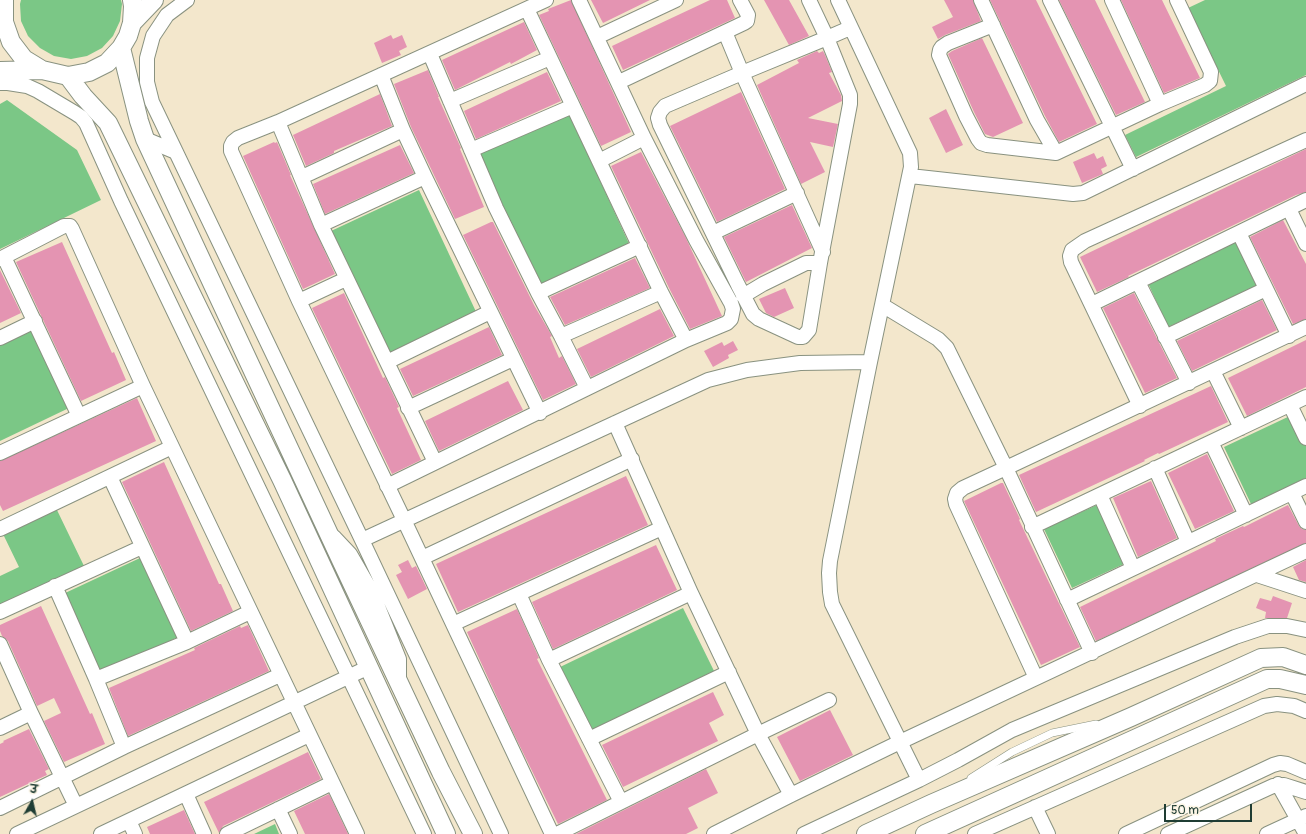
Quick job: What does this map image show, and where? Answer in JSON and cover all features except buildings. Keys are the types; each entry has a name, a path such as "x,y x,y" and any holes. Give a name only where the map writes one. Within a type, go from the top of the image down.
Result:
{"street":[{"path":"0,7 4,0"},
{"path":"4,0 4,22 11,42 24,59 42,70"},
{"path":"0,71 42,70 68,76 89,72 107,63 121,48 128,36 132,22 132,0"},
{"path":"132,22 154,0"},
{"path":"187,0 167,16 153,36 147,58 147,82 152,102 501,834"},
{"path":"546,0 430,54 278,122 238,138 233,142 231,150 299,301 552,834"},
{"path":"387,486 540,413 587,388 686,340 727,323 731,319 733,309 644,138 619,82 579,0"},
{"path":"597,37 676,0"},
{"path":"619,82 747,21 748,15 740,0"},
{"path":"809,0 827,38 850,95 850,104 821,257 809,330 803,337 794,336 758,319 754,314 743,296 660,125 658,118 660,112 665,106 742,73 827,38 850,28"},
{"path":"838,0 910,153 911,167 830,561 830,592 832,604 919,780"},
{"path":"981,0 1037,120 1056,153"},
{"path":"1050,0 1133,169"},
{"path":"1112,0 1160,104"},
{"path":"993,25 948,43 940,50 939,55 966,116 981,143 1056,153 1160,104 1205,85 1210,81 1211,72 1177,0"},
{"path":"527,9 661,292 686,340"},
{"path":"725,32 742,73 797,193 821,257"},
{"path":"121,48 139,121 145,139 326,529 473,834"},
{"path":"430,54 496,208 587,388"},
{"path":"450,101 550,58"},
{"path":"381,75 403,130 425,177 540,413"},
{"path":"68,76 83,96 108,123 142,191 282,480 446,834"},
{"path":"0,83 8,83 32,89 81,117 86,123 121,201 424,834"},
{"path":"910,176 1072,194 1083,193 1306,84"},
{"path":"471,150 573,106"},
{"path":"278,122 321,225 435,462"},
{"path":"302,177 403,130"},
{"path":"599,161 644,138"},
{"path":"145,139 176,152"},
{"path":"1140,406 1071,262 1070,256 1072,250 1085,241 1306,140"},
{"path":"321,225 425,177"},
{"path":"121,201 142,191"},
{"path":"713,232 797,193"},
{"path":"1092,304 1306,200"},
{"path":"1289,209 1306,244"},
{"path":"79,416 35,321 2,258 64,226 70,226 143,386 357,834"},
{"path":"1239,233 1289,336"},
{"path":"538,293 640,246"},
{"path":"743,296 763,284 821,257"},
{"path":"299,301 346,279"},
{"path":"1138,282 1188,383"},
{"path":"1165,337 1266,289"},
{"path":"561,336 661,292"},
{"path":"882,305 938,339 947,348 1006,468 1032,527 1092,653"},
{"path":"387,362 490,312"},
{"path":"0,338 35,321"},
{"path":"1036,678 956,504 955,499 958,493 963,488 1306,327"},
{"path":"408,408 514,359"},
{"path":"362,540 708,380 747,370 800,363 870,362"},
{"path":"1213,371 1241,428"},
{"path":"0,453 143,386"},
{"path":"1032,527 1306,397"},
{"path":"1290,405 1306,438"},
{"path":"615,423 691,593 758,734 791,795"},
{"path":"1211,442 1246,515"},
{"path":"2,524 110,477 172,447"},
{"path":"422,558 632,459"},
{"path":"1155,468 1188,542"},
{"path":"110,477 187,642"},
{"path":"1067,600 1306,486"},
{"path":"1292,493 1306,522"},
{"path":"1100,495 1133,568"},
{"path":"453,624 662,528"},
{"path":"0,612 142,547"},
{"path":"714,834 900,742 1306,551"},
{"path":"1257,575 1306,591"},
{"path":"55,586 124,747"},
{"path":"549,660 691,593"},
{"path":"519,594 549,660 622,802"},
{"path":"96,679 187,642 250,612"},
{"path":"804,834 919,780 1012,730 1235,637 1268,626 1287,626 1306,630"},
{"path":"0,644 30,713 76,806"},
{"path":"866,834 1261,658 1283,657 1306,664"},
{"path":"17,834 369,667"},
{"path":"589,739 729,672"},
{"path":"0,808 124,747 280,675"},
{"path":"925,834 1267,679 1280,679 1306,685"},
{"path":"557,834 829,700"},
{"path":"975,834 1264,706 1277,704 1294,706 1306,711"},
{"path":"0,728 30,713"},
{"path":"101,834 309,735"},
{"path":"1126,834 1273,765 1280,763 1287,764 1306,772"},
{"path":"227,834 332,783"},
{"path":"1170,834 1278,784 1306,792"},
{"path":"1278,784 1302,817 1306,834"},
{"path":"186,794 204,834"},
{"path":"1035,807 1048,834"},
{"path":"278,809 290,834"},
{"path":"1267,834 1302,817"},
{"path":"129,821 135,834"}],"green space":[{"path":"21,0 121,0 120,21 113,36 102,48 87,56 71,59 54,56 40,48 28,36 21,21"},
{"path":"1205,0 1306,0 1306,75 1136,157 1125,135 1226,86 1188,8"},
{"path":"7,100 77,150 101,200 0,249 0,104"},
{"path":"569,113 631,248 540,289 478,154"},
{"path":"419,190 478,316 390,357 331,231"},
{"path":"1238,239 1259,285 1168,327 1147,281"},
{"path":"32,329 69,408 0,441 0,344"},
{"path":"1292,415 1306,445 1306,478 1251,504 1224,447"},
{"path":"1099,504 1126,563 1072,588 1044,529"},
{"path":"56,508 84,566 0,606 0,576 19,567 3,534"},
{"path":"140,558 178,637 101,674 63,594"},
{"path":"683,608 716,675 590,735 558,668"},
{"path":"275,824 279,834 254,834"}]}
